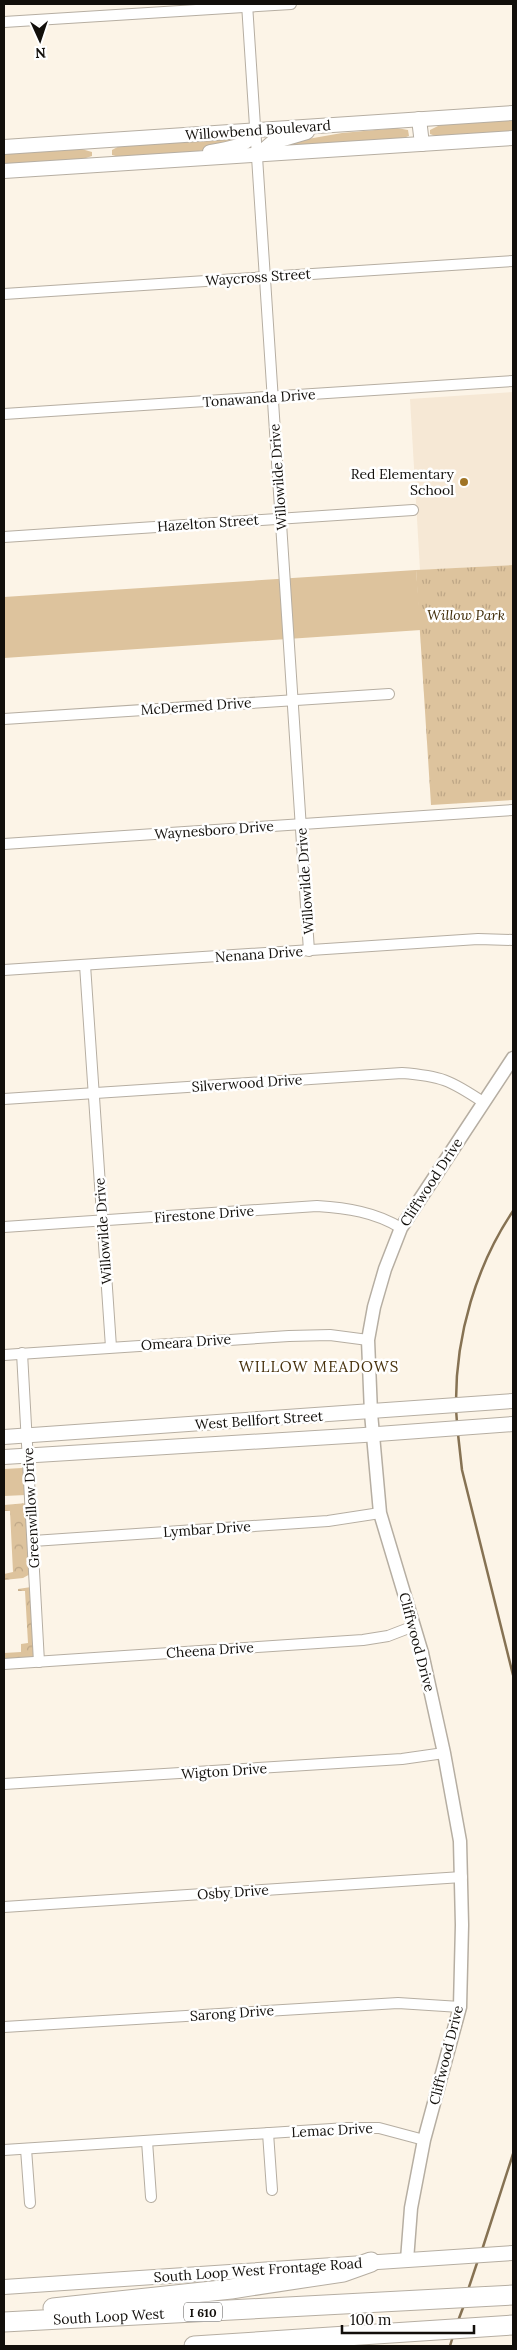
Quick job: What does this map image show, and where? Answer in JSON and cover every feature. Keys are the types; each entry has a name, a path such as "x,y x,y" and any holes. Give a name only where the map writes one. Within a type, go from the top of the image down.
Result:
{"highway":[{"path":"4,2314 231,2289 343,2272 370,2262"},
{"path":"488,2291 513,2281"},
{"name":"South Loop West","path":"4,2322 401,2302 488,2291 513,2295"},
{"path":"194,2346 437,2328 478,2323 513,2314"},
{"path":"478,2323 513,2325"}],"main road":[{"name":"Willowbend Boulevard","path":"4,147 513,113"},
{"path":"419,119 422,144"},
{"path":"257,156 273,142 335,125"},
{"path":"168,161 243,145 250,140 256,130"},
{"name":"Willowbend Boulevard","path":"4,171 513,138"},
{"path":"100,141 102,165"},
{"name":"West Bellfort Street","path":"4,1437 371,1413 513,1401"},
{"path":"200,1424 203,1445"},
{"name":"West Bellfort Street","path":"4,1457 373,1435 513,1424"},
{"name":"South Loop West Frontage Road","path":"4,2287 506,2254"}],"street":[{"path":"4,22 247,5 291,4"},
{"name":"Willowilde Drive","path":"247,5 310,951"},
{"name":"Waycross Street","path":"4,294 513,260"},
{"name":"Tonawanda Drive","path":"4,414 513,381"},
{"name":"Hazelton Street","path":"4,537 413,510"},
{"name":"McDermed Drive","path":"4,719 389,694"},
{"name":"Waynesboro Drive","path":"4,844 513,810"},
{"name":"Nenana Drive","path":"4,970 478,940 513,940"},
{"name":"Willowilde Drive","path":"85,965 112,1347"},
{"name":"Cliffwood Drive","path":"407,2260 411,2208 424,2140 460,2007 462,1876 460,1841 444,1753 414,1626 380,1513 371,1413 368,1340 374,1307 385,1268 401,1228 513,1058"},
{"name":"Silverwood Drive","path":"4,1099 402,1073 429,1075 452,1082 483,1102"},
{"name":"Firestone Drive","path":"4,1227 317,1206 348,1208 389,1220 401,1228"},
{"name":"Omeara Drive","path":"4,1355 298,1336 330,1335 368,1340"},
{"name":"Greenwillow Drive","path":"22,1354 40,1662"},
{"name":"Lymbar Drive","path":"33,1541 328,1521 380,1513"},
{"name":"Cheena Drive","path":"4,1664 363,1640 388,1636 414,1626"},
{"name":"Wigton Drive","path":"4,1784 402,1760 444,1753"},
{"name":"Osby Drive","path":"4,1906 462,1876"},
{"name":"Sarong Drive","path":"4,2028 398,2002 460,2007"},
{"name":"Lemac Drive","path":"4,2150 268,2133 379,2128 424,2140"},
{"path":"268,2133 272,2190"},
{"path":"147,2141 151,2197"},
{"path":"26,2149 30,2203"}],"shaded area":[{"name":"Red Elementary School","path":"513,392 513,565 420,570 410,399"}],"green space":[{"path":"513,120 513,133 441,138 430,134 430,130 442,124"},
{"path":"397,128 408,130 409,136 395,141 278,149 279,144 342,133"},
{"path":"242,137 242,142 159,158 142,159 112,155 112,150 125,143"},
{"path":"78,148 92,152 92,156 74,162 4,167 4,153"},
{"name":"Willow Park","path":"513,565 513,800 431,805 416,570"},
{"path":"416,570 421,630 4,658 4,597"},
{"path":"22,1468 25,1470 26,1495 4,1496 4,1469"},
{"path":"27,1503 32,1573 23,1578 4,1580 4,1574 13,1572 10,1511 4,1511 4,1505"},
{"path":"31,1587 36,1655 32,1658 4,1659 4,1653 21,1652 21,1644 28,1643 25,1591 18,1591 18,1589"}],"waterway":[{"path":"456,1401 460,1351 464,1326 471,1302 488,1255 513,1211"},
{"path":"456,1409 457,1423"},
{"path":"458,1434 462,1470 513,1675"},
{"path":"482,2250 513,2154"},
{"path":"468,2290 478,2260"},
{"path":"458,2321 464,2305"},
{"path":"450,2346 453,2336"}],"place":[{"name":"Red Elementary School","path":"464,482"}],"district":[{"name":"WILLOW MEADOWS","path":"319,1366"}]}
